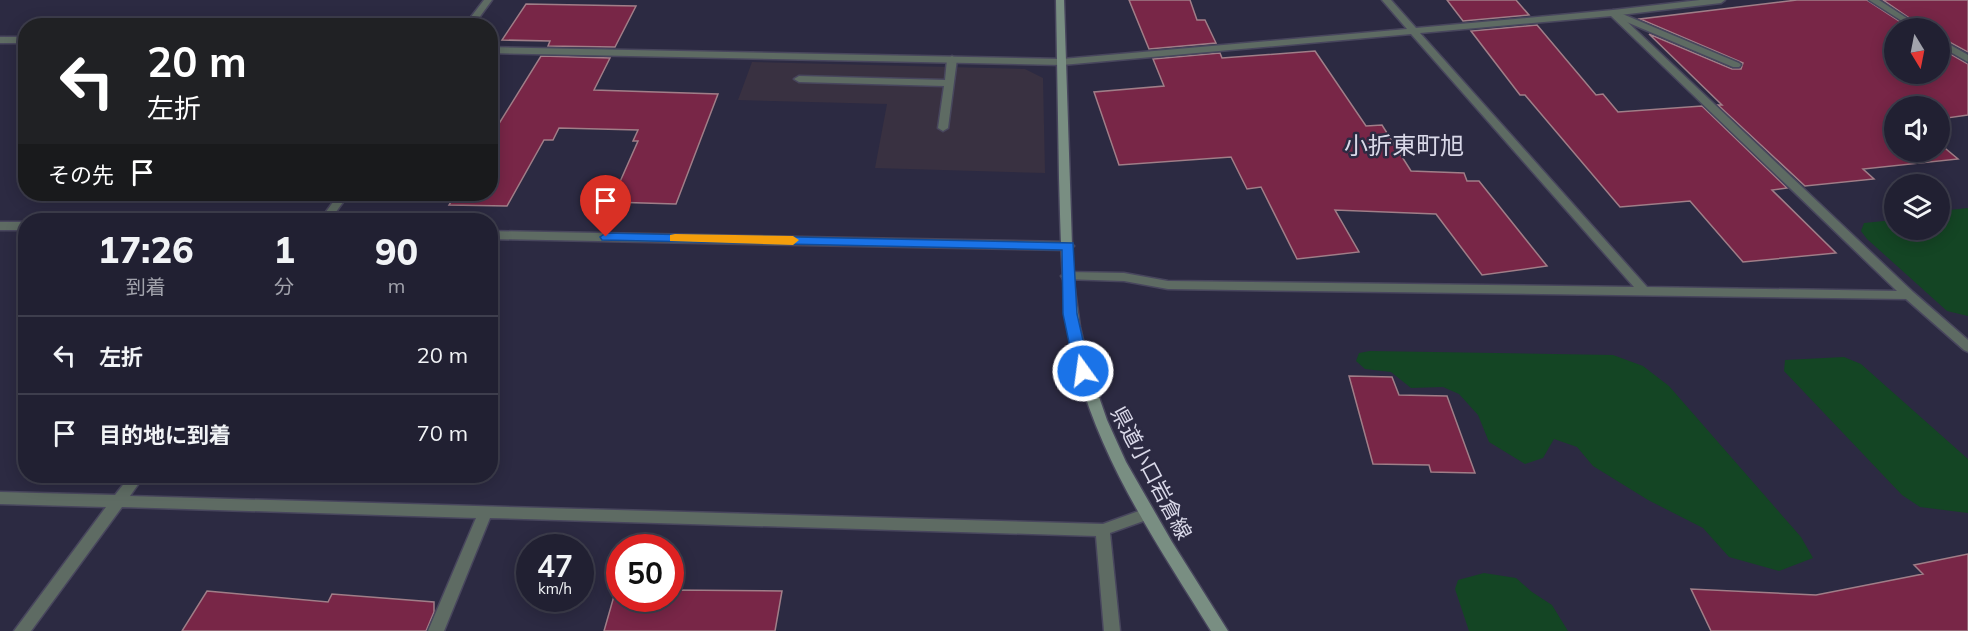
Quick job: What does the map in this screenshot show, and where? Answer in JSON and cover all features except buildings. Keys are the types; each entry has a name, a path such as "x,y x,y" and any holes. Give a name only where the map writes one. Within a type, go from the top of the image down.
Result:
{"main road":[{"name":"県道小口岩倉線","path":"1060,0 1068,276 1070,314 1078,355 1092,403 1116,457 1147,514 1220,631"}],"street":[{"path":"474,18 488,0"},
{"path":"1386,0 1643,290"},
{"path":"498,50 1062,62 1613,13 1721,0"},
{"path":"1873,0 1902,18"},
{"path":"1613,13 1736,65"},
{"path":"1613,13 1909,295 1968,347"},
{"path":"0,40 18,40"},
{"path":"1950,48 1968,59"},
{"path":"943,128 952,59"},
{"path":"799,79 949,83"},
{"path":"330,213 340,201"},
{"path":"0,226 18,226"},
{"path":"498,235 1068,246"},
{"path":"1068,276 1124,277 1168,285 1909,295"},
{"path":"22,631 131,483"},
{"path":"0,498 1103,530 1147,514"},
{"path":"436,631 484,512"},
{"path":"1103,530 1112,631"}],"shaded area":[{"path":"752,62 1025,69 1043,78 1045,173 875,168 887,104 738,100"}],"green space":[{"path":"1968,208 1968,316 1947,311 1861,231 1864,223 1884,221 1884,240 1950,240 1950,210"},
{"path":"1370,351 1613,355 1643,366 1669,386 1801,537 1813,558 1779,571 1729,557 1703,528 1648,500 1593,466 1577,447 1554,439 1543,458 1525,464 1489,442 1478,415 1459,394 1443,387 1411,388 1391,372 1365,369 1356,361 1359,353"},
{"path":"1844,357 1861,364 1968,459 1968,513 1920,507 1902,495 1784,371 1785,360"},
{"path":"1484,573 1516,578 1552,605 1568,631 1469,631 1455,589 1458,580"}],"slow traffic":[{"path":"675,238 793,240"}],"district":[{"name":"小折東町旭","path":"1404,146"}],"route":[{"path":"606,237 1068,246 1070,314 1083,371"}]}
